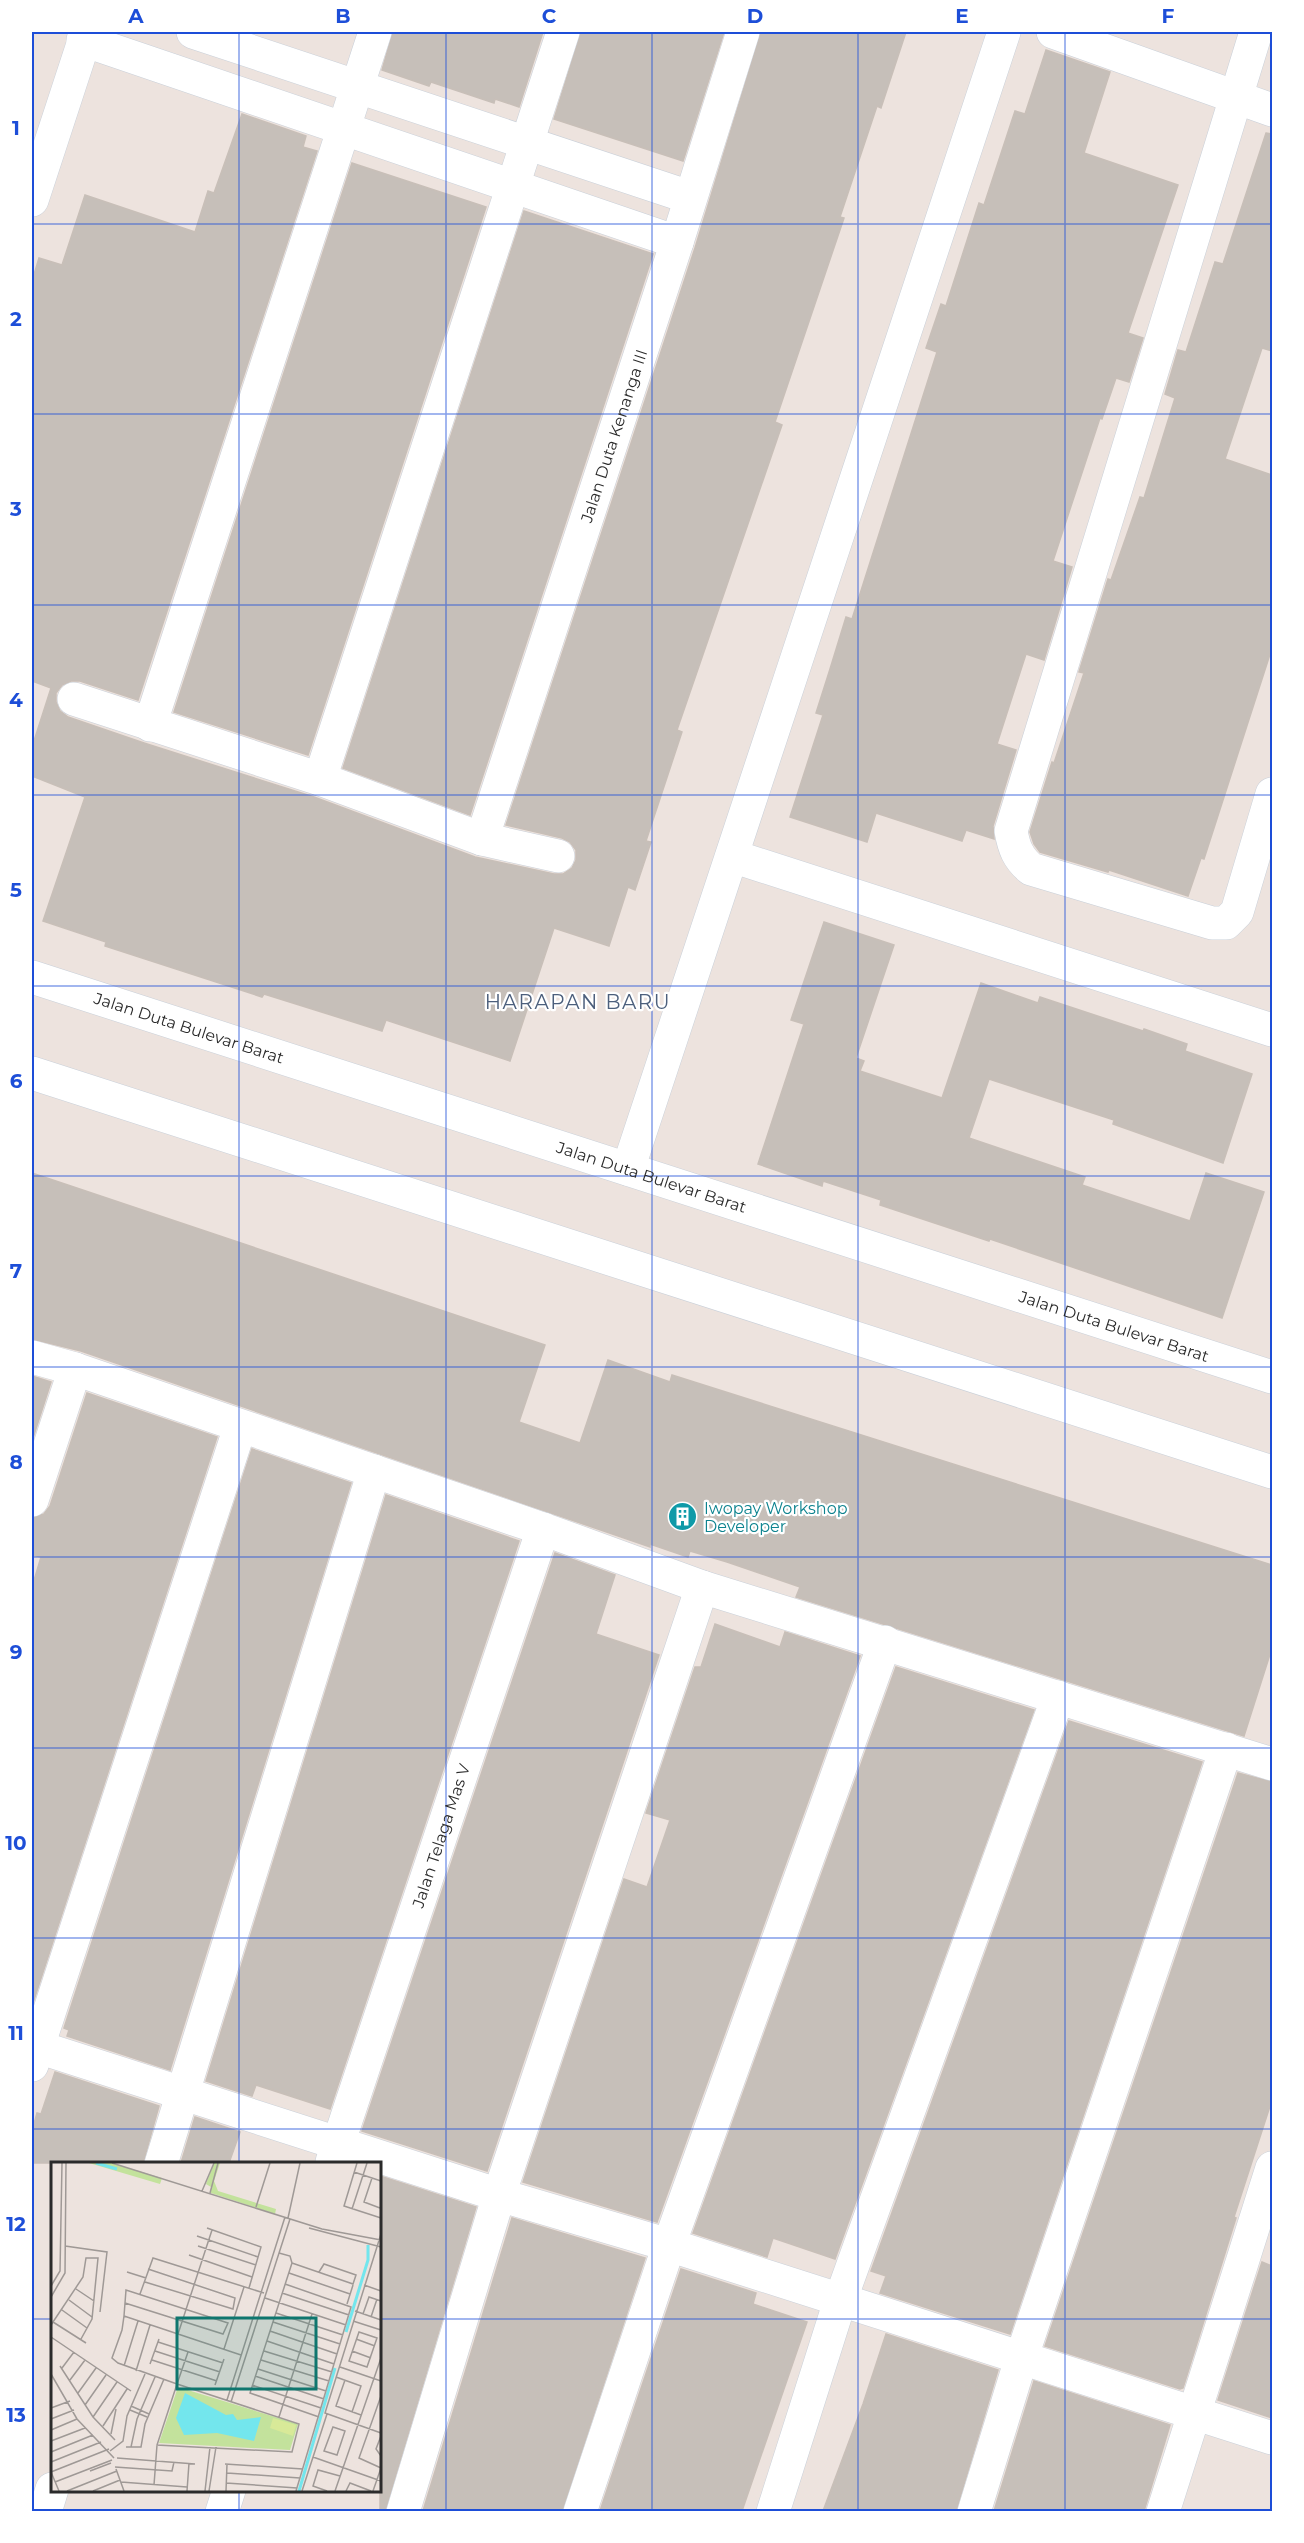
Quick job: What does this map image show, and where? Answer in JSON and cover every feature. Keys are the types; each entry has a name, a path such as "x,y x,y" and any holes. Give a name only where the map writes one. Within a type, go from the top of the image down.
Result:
{"street":[{"path":"193,32 689,197"},
{"path":"150,724 375,32"},
{"path":"320,779 563,32"},
{"name":"Jalan Duta Kenanga III","path":"482,839 677,242 689,197 743,32"},
{"path":"628,1169 1004,32"},
{"path":"1053,32 1272,110"},
{"path":"1257,32 1235,97 1011,831 1014,848 1021,860 1031,869 1212,923 1226,923 1237,912 1272,794"},
{"path":"32,200 85,36 344,129 677,242"},
{"path":"74,699 320,779 482,839 558,855"},
{"path":"732,855 1272,1029"},
{"name":"Jalan Duta Bulevar Barat","path":"32,976 1272,1377"},
{"path":"32,1073 1272,1472"},
{"path":"32,1357 75,1369 543,1529 702,1587 1272,1764"},
{"path":"32,1500 75,1369"},
{"path":"240,1427 33,2053 184,2094 335,2153 370,2162"},
{"path":"160,2162 184,2094 374,1471"},
{"name":"Jalan Telaga Mas V","path":"335,2153 543,1529"},
{"path":"403,2511 499,2195 702,1587"},
{"path":"580,2511 669,2245 885,1642"},
{"path":"773,2511 840,2301 1058,1697"},
{"path":"974,2511 1021,2359 1226,1749"},
{"path":"381,2165 499,2195 669,2245 1272,2438"},
{"path":"1163,2511 1272,2168"},
{"path":"45,2511 51,2492"},
{"path":"222,2511 228,2492"}],"building":[{"path":"393,32 543,32 519,107 495,99 494,103 431,82 429,86 382,70"},
{"path":"581,32 724,32 683,161 554,119"},
{"path":"761,32 906,32 881,108 877,106 840,217 844,218 775,422 782,425 677,730 682,732 646,841 651,842 635,890 628,887 609,946 554,928 510,1061 386,1020 382,1031 264,994 262,997 105,946 106,942 43,921 85,797 32,776 32,747 51,688 32,681 32,281 39,258 62,265 85,195 195,232 208,191 214,193 242,114 306,136 303,147 317,151 138,700 80,681 71,681 62,685 56,693 56,702 60,711 68,717 144,743 314,797 475,857 563,874 572,868 576,860 576,850 570,842 562,838 506,825 695,248"},
{"path":"1046,50 1110,72 1084,153 1178,185 1128,333 1143,338 1129,382 1116,378 1102,419 1100,418 1053,561 1072,567 1044,660 1026,654 997,744 1016,750 993,826 994,839 966,830 962,841 876,813 867,842 790,817 823,715 816,713 846,617 852,619 937,352 926,348 941,304 946,306 979,203 984,205 1015,111 1025,114"},
{"path":"1266,133 1272,134 1272,351 1262,348 1225,459 1272,475 1272,648 1204,859 1201,858 1188,896 1109,870 1108,872 1040,852 1030,832 1084,673 1079,672 1108,579 1111,580 1140,497 1144,498 1175,398 1165,394 1178,350 1186,352 1215,262 1223,264"},
{"path":"352,163 486,207 308,755 174,712"},
{"path":"524,211 653,254 470,815 343,768"},
{"path":"824,922 894,945 856,1058 864,1061 860,1071 942,1098 981,983 1038,1003 1040,997 1143,1031 1144,1029 1187,1044 1185,1051 1252,1074 1223,1163 1113,1124 1114,1120 989,1079 969,1138 1085,1177 1082,1185 1190,1221 1206,1173 1264,1192 1222,1318 990,1239 989,1241 880,1205 881,1200 823,1181 822,1186 758,1164 804,1024 791,1020"},
{"path":"32,1173 545,1345 519,1422 580,1443 608,1360 670,1382 672,1375 1272,1565 1272,1648 1244,1736 796,1597 800,1587 727,1562 690,1551 688,1557 650,1544 650,1547 81,1351 32,1339"},
{"path":"32,1376 51,1382 32,1441"},
{"path":"87,1393 217,1437 32,2006 32,1587 41,1557 32,1555 32,1518 44,1514 50,1506"},
{"path":"252,1449 351,1483 170,2070 67,2036 69,2030 64,2028"},
{"path":"386,1495 519,1541 330,2109 256,2085 252,2096 206,2081"},
{"path":"555,1553 615,1575 596,1634 659,1655 487,2171 362,2131"},
{"path":"715,1624 780,1647 785,1632 860,1656 657,2222 523,2182 624,1879 647,1887 670,1820 646,1813 695,1667 701,1667"},
{"path":"896,1667 1034,1710 835,2259 773,2238 767,2257 693,2233"},
{"path":"1069,1721 1202,1762 1010,2334 880,2293 886,2276 871,2271"},
{"path":"1238,1773 1272,1782 1272,2100 1183,2388 1180,2389 1045,2346"},
{"path":"55,2072 159,2106 143,2162 32,2163 32,2131 37,2113 41,2114"},
{"path":"195,2117 240,2132 229,2162 181,2162"},
{"path":"381,2176 476,2207 385,2511 380,2511"},
{"path":"512,2218 645,2258 562,2511 423,2511"},
{"path":"1262,2262 1272,2266 1272,2418 1218,2400"},
{"path":"681,2269 756,2293 753,2304 807,2322 742,2511 600,2511"},
{"path":"886,2334 998,2370 956,2511 823,2511 863,2404"},
{"path":"1034,2381 1170,2425 1144,2511 994,2511"}],"place":[{"name":"Iwopay Workshop Developer","path":"683,1517"}],"district":[{"name":"HARAPAN BARU","path":"578,1002"}]}
